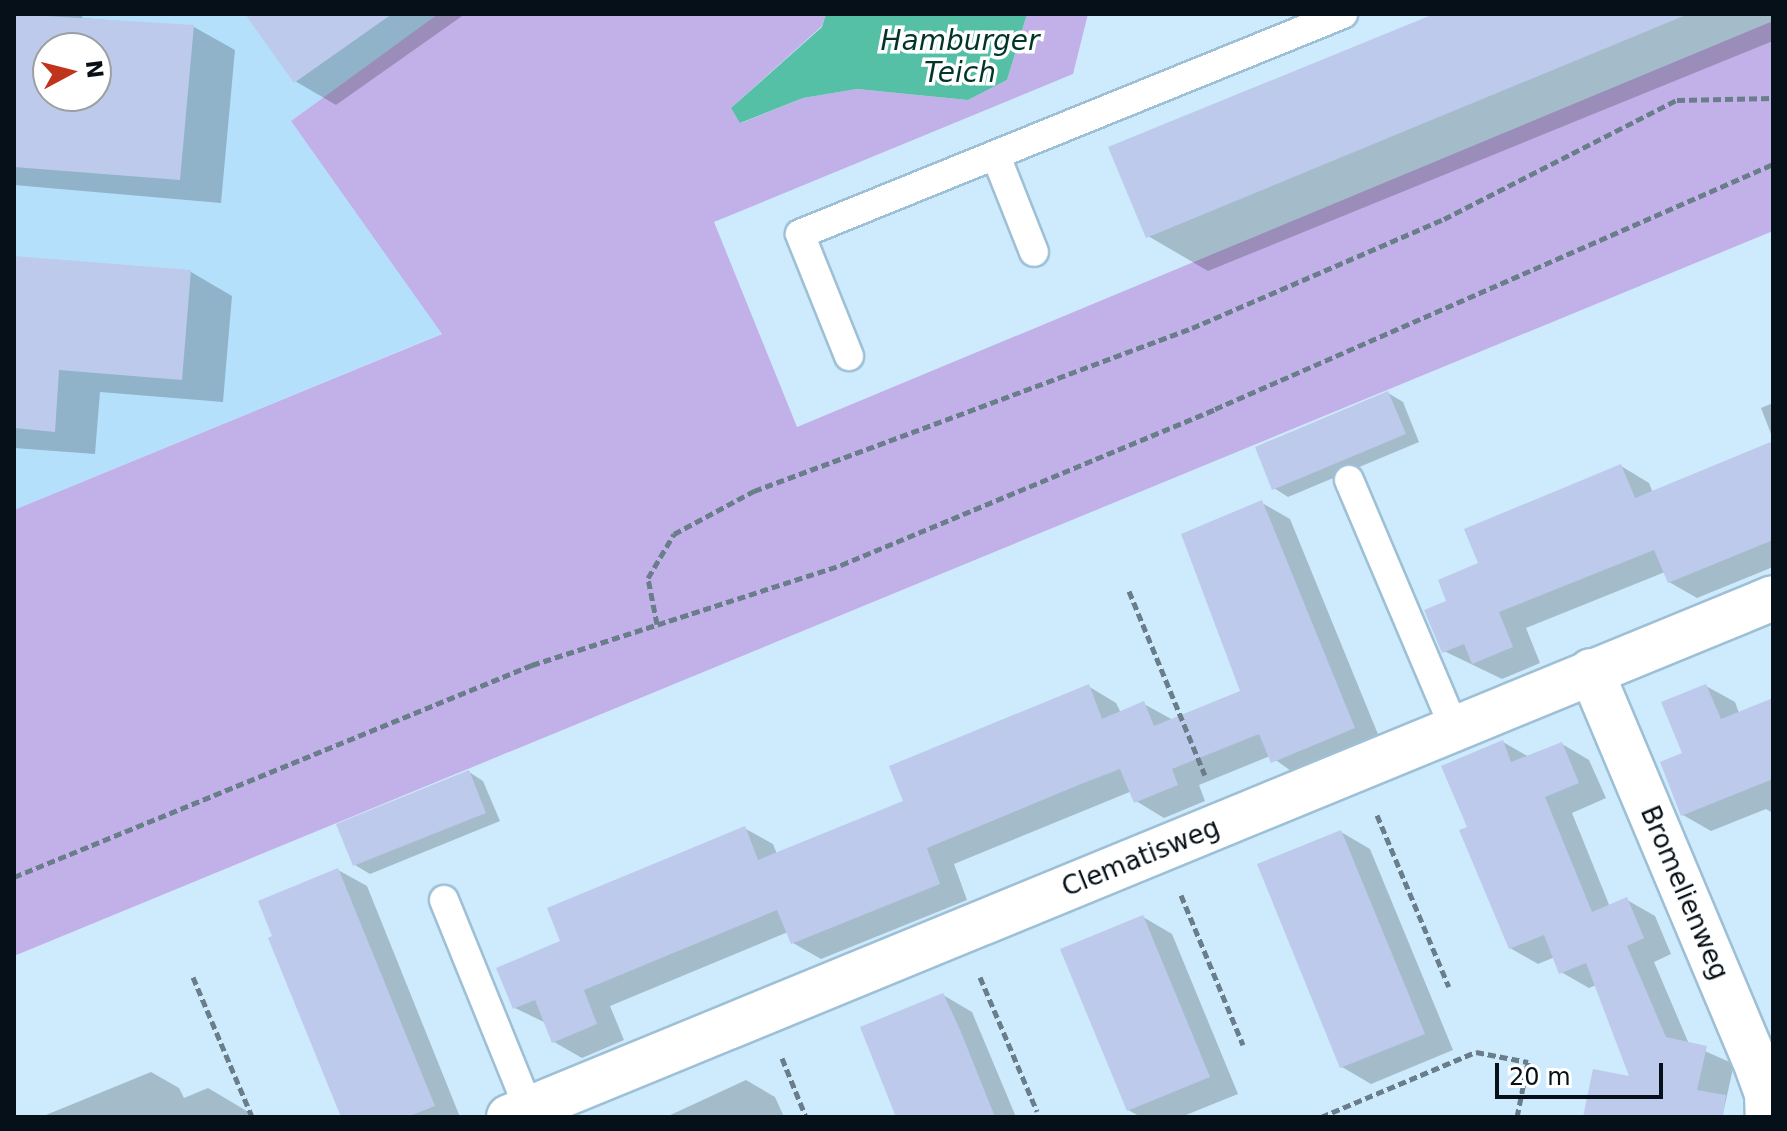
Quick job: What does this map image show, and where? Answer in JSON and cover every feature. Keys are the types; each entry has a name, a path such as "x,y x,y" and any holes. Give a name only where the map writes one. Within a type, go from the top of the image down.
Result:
{"street":[{"name":"Clematisweg","path":"519,1113 1773,598"},
{"name":"Bromelienweg","path":"1591,671 1754,1058 1767,1094 1768,1117"}],"lane":[{"path":"849,356 800,234 1343,14"},
{"path":"996,156 1034,252"},
{"path":"1349,480 1455,730"},
{"path":"444,900 519,1113"}],"path":[{"path":"657,624 648,578 674,534 754,491 1192,328 1444,219 1677,100 1773,98"},
{"path":"14,877 532,665 841,565 1011,495 1773,164"},
{"path":"1129,591 1225,824"},
{"path":"1358,769 1449,987"},
{"path":"1163,850 1243,1045"},
{"path":"960,932 1037,1111"},
{"path":"193,977 252,1117"},
{"path":"763,1013 806,1117"},
{"path":"1321,1117 1476,1052 1528,1062 1517,1117"}],"shaded area":[{"path":"14,14 438,14 291,121 443,333 14,510"},
{"path":"438,14 826,14 822,26 731,108 741,123 803,98 857,89 968,100 1007,80 1027,14 1088,14 1073,74 714,222 797,427 1773,21 1773,231 14,956 14,510 442,334 291,121"}],"water":[{"name":"Hamburger Teich","path":"826,14 1027,14 1007,80 968,100 857,89 803,98 740,123 731,108 822,27"}],"building":[{"path":"14,14 194,25 180,180 14,167"},
{"path":"245,14 392,14 294,83"},
{"path":"1434,14 1686,15 1146,238 1108,147"},
{"path":"14,256 191,270 182,380 59,370 55,432 14,428"},
{"path":"1388,391 1406,434 1272,490 1255,447"},
{"path":"1773,441 1773,540 1668,583 1654,550 1499,612 1513,647 1472,664 1464,644 1442,653 1424,610 1446,601 1438,580 1478,563 1464,529 1621,464 1635,498"},
{"path":"1262,500 1355,728 1271,763 1259,734 1172,769 1178,785 1134,803 1120,769 1081,784 927,848 940,884 791,944 777,910 584,990 597,1024 552,1043 535,1000 513,1009 496,968 560,941 547,908 745,826 758,860 903,801 889,766 1089,684 1102,719 1144,701 1154,726 1240,691 1181,534"},
{"path":"1706,684 1721,719 1773,698 1773,779 1681,816 1660,762 1682,753 1661,702"},
{"path":"1503,740 1511,762 1562,742 1579,783 1545,797 1592,912 1627,897 1644,938 1627,946 1666,1037 1707,1046 1697,1090 1726,1095 1723,1117 1583,1117 1593,1069 1629,1076 1586,963 1559,974 1544,935 1509,949 1459,830 1467,827 1441,766"},
{"path":"469,770 486,813 353,866 336,824"},
{"path":"1341,830 1425,1034 1340,1068 1257,864"},
{"path":"338,868 435,1106 407,1117 341,1117 268,938 272,936 258,901"},
{"path":"1143,915 1210,1077 1127,1111 1060,949"},
{"path":"943,993 995,1117 896,1117 860,1027"}]}
